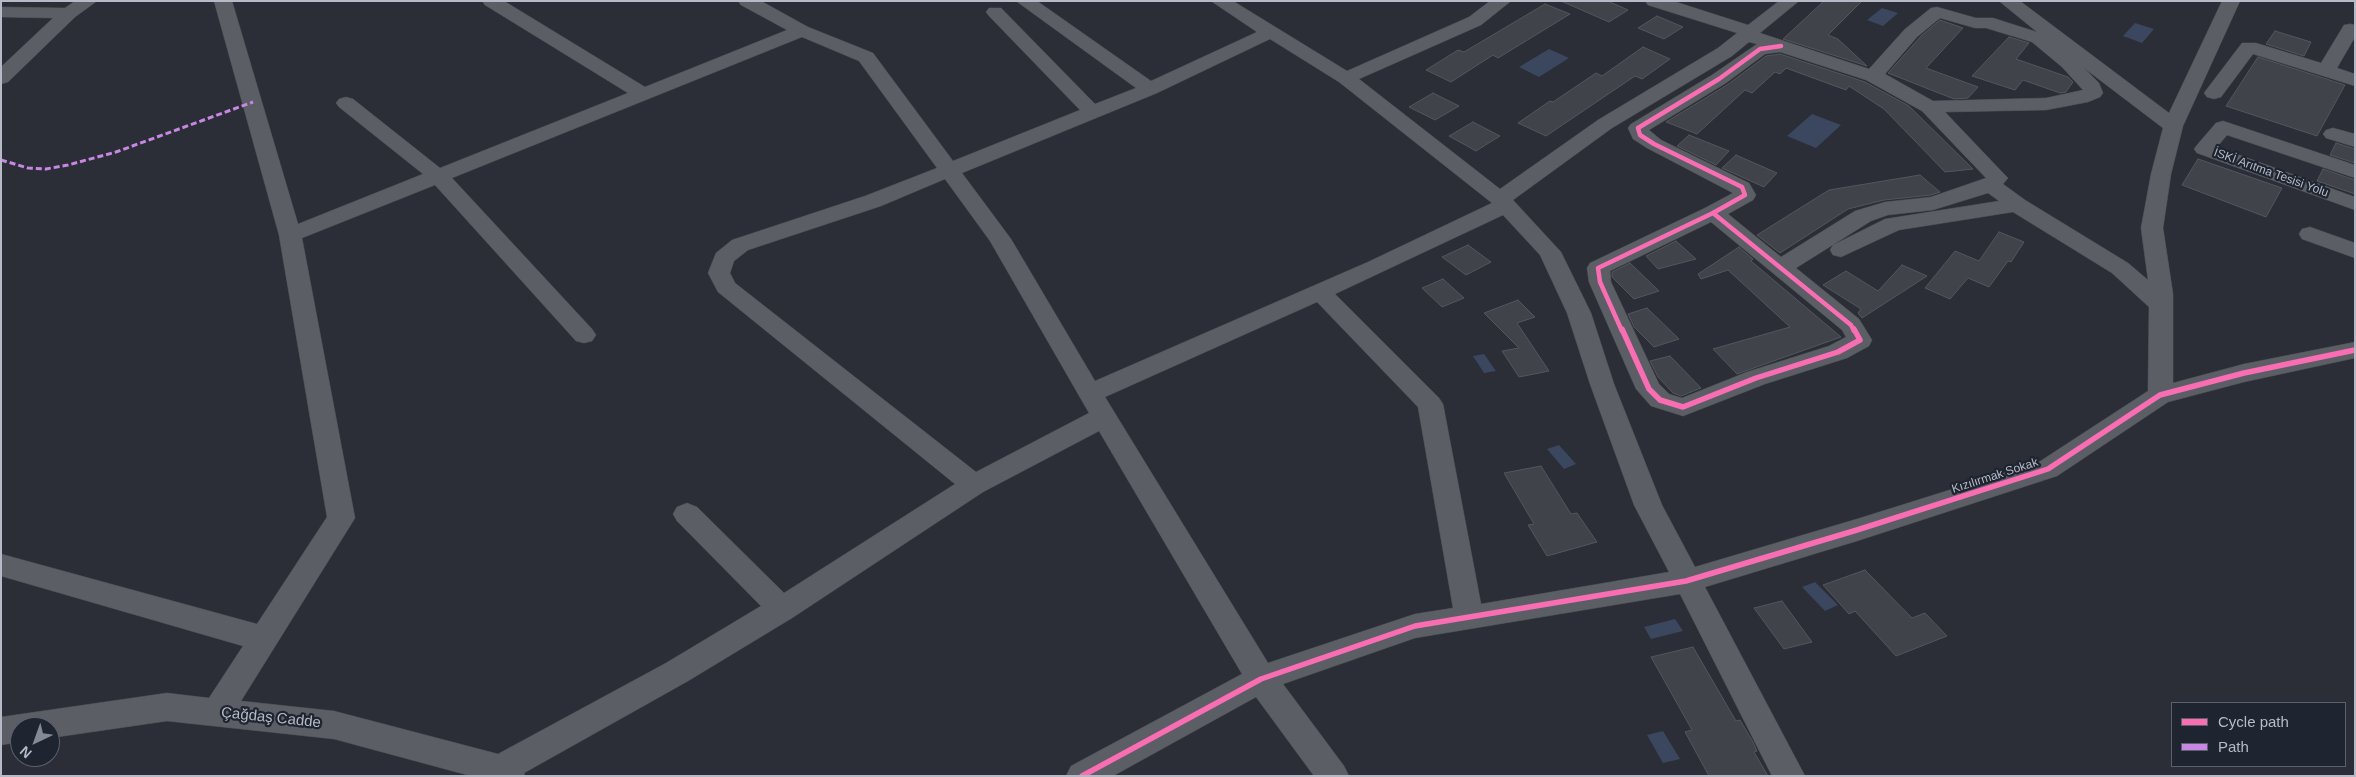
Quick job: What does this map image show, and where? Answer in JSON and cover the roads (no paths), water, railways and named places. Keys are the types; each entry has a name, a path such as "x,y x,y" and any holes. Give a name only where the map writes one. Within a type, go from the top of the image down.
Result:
{"street":[{"path":"1,78 69,13 88,1"},
{"path":"217,712 341,518 290,235 224,1"},
{"path":"491,1 643,94"},
{"path":"747,1 802,31 866,57 1000,238 1097,405 1261,679 1333,776"},
{"path":"1025,1 1150,89"},
{"path":"1220,1 1249,7 1271,32 1346,78 1503,202 1550,252 1579,313 1602,384 1648,506 1789,776"},
{"path":"1346,78 1475,21 1502,1"},
{"path":"1654,1 1750,33 1780,46 1873,76 1892,85 1929,107 1997,178 1991,185 1933,203 1885,209 1863,216 1780,268"},
{"path":"504,773 782,609 1097,405 1319,291 1376,268 1503,202 1605,124 1725,52 1790,1"},
{"path":"2008,1 2173,126"},
{"path":"2160,395 2160,305 2152,228 2161,174 2173,126 2231,1"},
{"path":"1,12 69,13"},
{"path":"995,12 1093,113"},
{"path":"1873,76 1911,33 1937,12 1975,23 1987,22 2038,38 2069,63 2092,87 2093,93 2081,98 2046,104 1929,107"},
{"path":"2326,71 2350,29"},
{"path":"290,235 802,31"},
{"path":"974,484 726,287 719,273 724,258 740,245 873,201 1093,113 1150,89 1271,32"},
{"path":"1713,213 1851,325 1860,340 1838,352 1756,378 1683,407 1660,400 1649,389 1637,367 1600,282 1598,268 1713,213 1745,195 1742,187 1654,144 1640,135 1638,128 1719,79 1760,49 1780,46"},
{"path":"2214,92 2249,47 2355,80"},
{"path":"346,103 438,176 584,335"},
{"name":"İSKİ Arıtma Tesisi Yolu","path":"2355,172 2223,127 2204,149 2355,204"},
{"path":"2333,134 2355,141"},
{"path":"1991,185 2017,205 2120,268 2160,305"},
{"path":"1841,250 1893,224 2017,205"},
{"path":"2310,234 2355,251"},
{"path":"1319,291 1430,404 1469,617"},
{"name":"Kızılırmak Sokak","path":"1082,776 1261,679 1415,626 1686,580 1857,530 2048,470 2160,395 2244,373 2355,350"},
{"path":"687,514 782,609"},
{"path":"1,565 264,640"},
{"name":"Çağdaş Cadde","path":"60,722 167,707 334,725 504,773"}],"water":[{"path":"1882,8 1898,13 1883,26 1867,20"},
{"path":"2135,23 2154,29 2142,43 2123,36"},
{"path":"1549,49 1569,58 1539,77 1519,67"},
{"path":"1812,114 1841,125 1816,148 1787,136"},
{"path":"1484,354 1496,371 1484,373 1473,356"},
{"path":"1559,445 1576,464 1564,469 1547,449"},
{"path":"1815,582 1838,605 1825,611 1802,587"},
{"path":"1675,619 1683,631 1651,639 1644,627"},
{"path":"1663,731 1680,759 1663,763 1647,735"}]}
